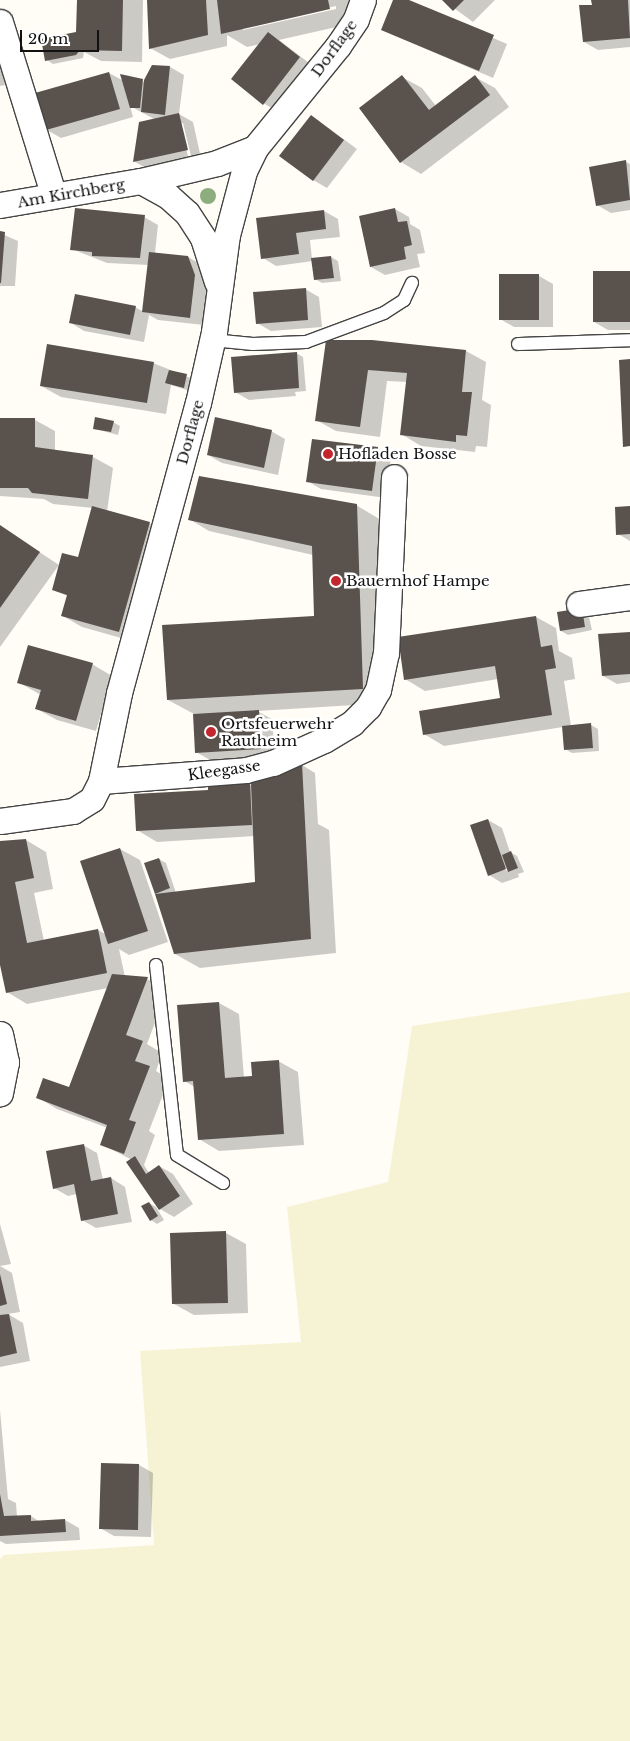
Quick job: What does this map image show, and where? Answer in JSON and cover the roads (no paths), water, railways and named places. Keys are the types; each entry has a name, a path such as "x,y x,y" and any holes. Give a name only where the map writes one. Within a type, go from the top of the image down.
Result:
{"street":[{"name":"Dorflage","path":"0,821 73,811 92,799 101,781 119,693 198,403 212,340 235,200 255,148 338,46 356,19 363,0"},
{"path":"0,22 53,194"},
{"name":"Am Kirchberg","path":"0,205 53,194 141,181 217,163 255,148"},
{"name":"Am Kirchberg","path":"141,181 168,196 186,213 203,238 220,293"},
{"name":"Kleegasse","path":"101,781 246,770 273,762 324,740 352,723 368,707 378,690 386,653 394,477"},
{"path":"579,604 630,597"},
{"path":"0,1034 6,1062 0,1093"}],"lane":[{"path":"212,340 253,344 306,342 384,313 404,300 412,283"},
{"path":"518,344 630,340"},
{"path":"156,965 177,1155 223,1183"}],"place":[{"name":"Hofladen Bosse","path":"328,454"},
{"name":"Bauernhof Hampe","path":"336,581"},
{"name":"Ortsfeuerwehr Rautheim","path":"211,732"}]}
